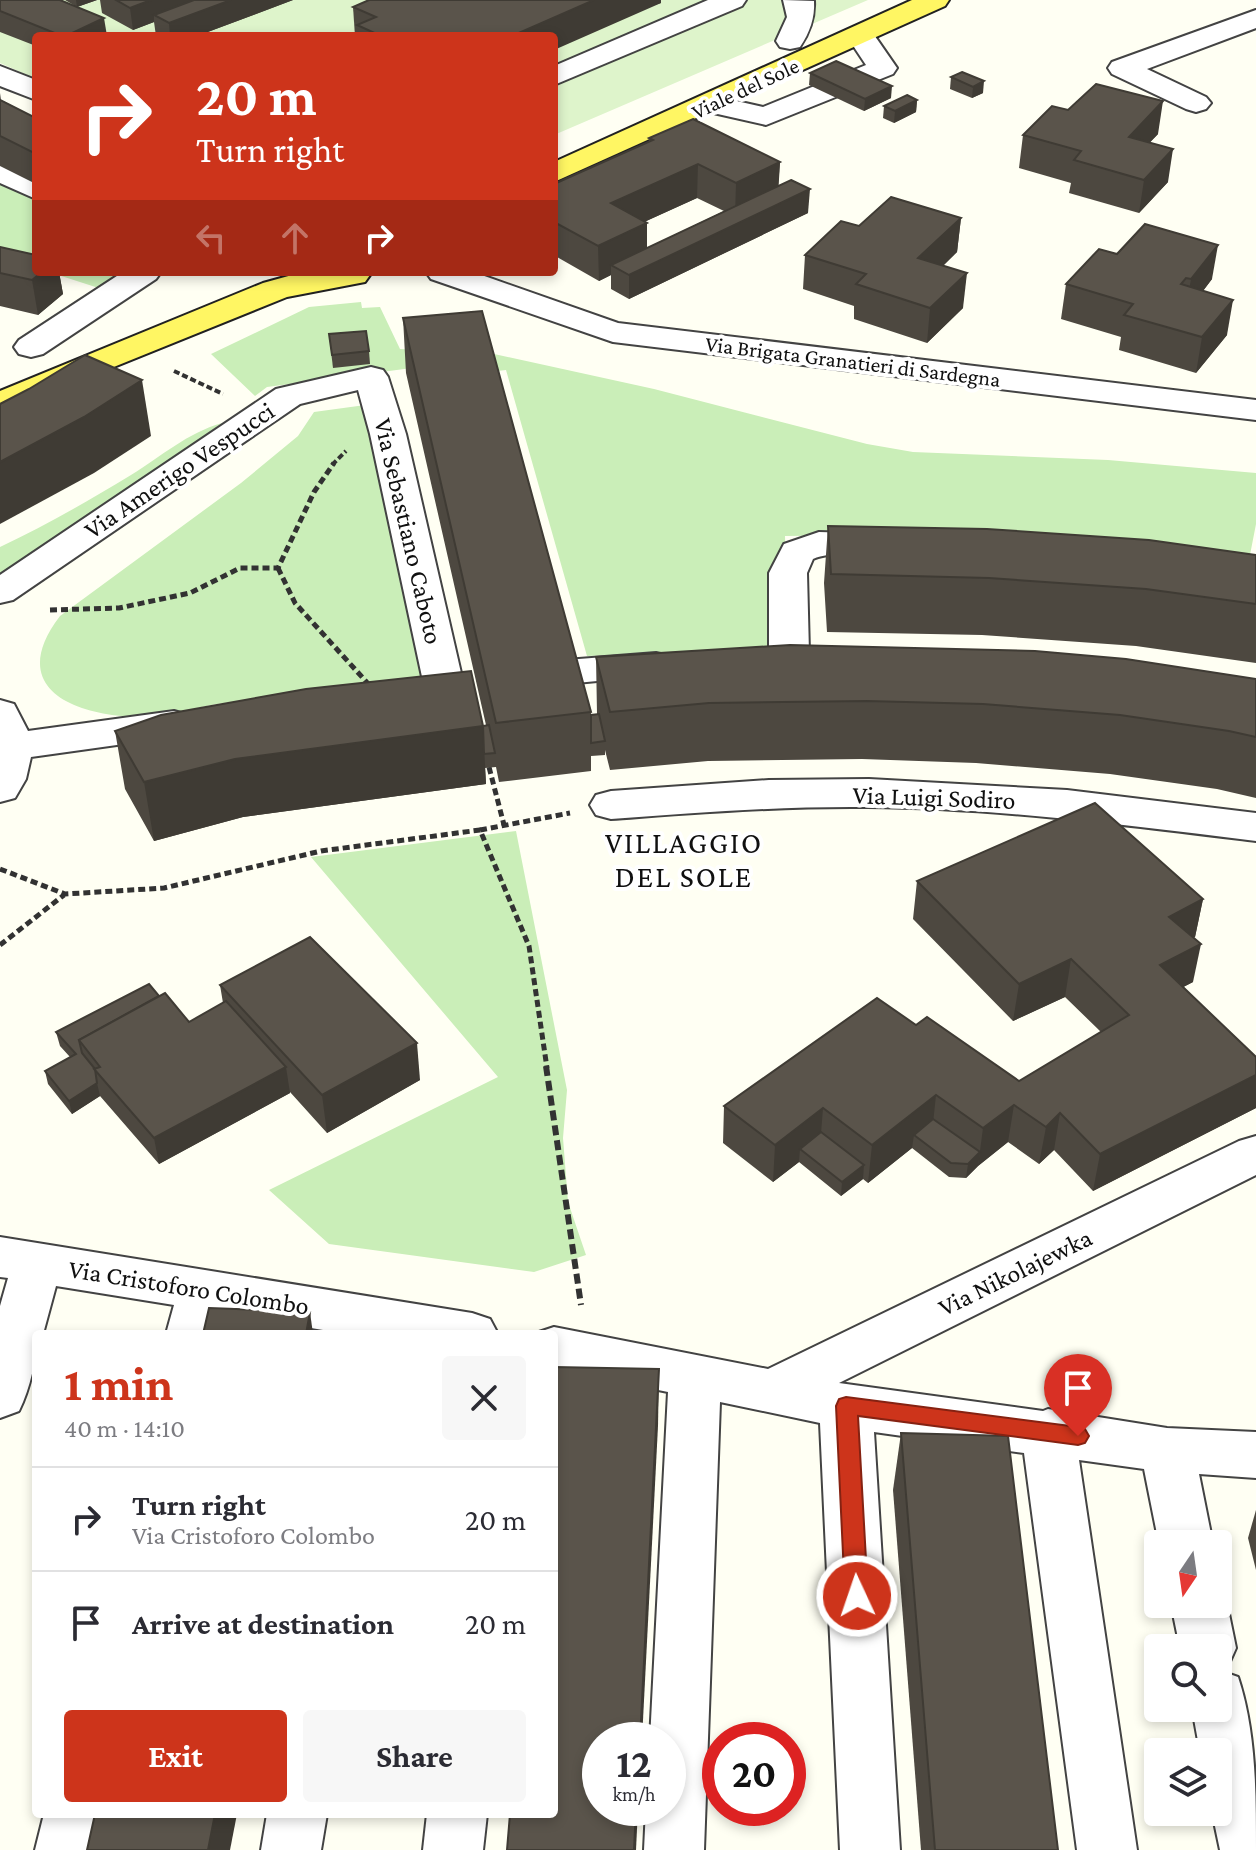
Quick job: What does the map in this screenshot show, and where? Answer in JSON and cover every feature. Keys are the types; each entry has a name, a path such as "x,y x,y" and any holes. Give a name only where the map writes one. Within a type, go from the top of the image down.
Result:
{"main road":[{"name":"Viale del Sole","path":"558,148 796,19 879,0"},
{"name":"Viale del Sole","path":"558,171 935,0"},
{"path":"164,352 266,276"},
{"path":"0,403 69,373 164,352 285,287 335,276"}],"street":[{"path":"558,74 732,0"},
{"path":"1196,103 1122,68 1256,18"},
{"path":"710,104 766,116 883,68 860,35"},
{"path":"0,75 32,89"},
{"path":"0,171 32,188"},
{"path":"16,342 138,276"},
{"name":"Via Brigata Granatieri di Sardegna","path":"449,276 613,332 1256,410"},
{"path":"16,342 69,373"},
{"name":"Via Amerigo Vespucci","path":"0,592 288,396 371,377"},
{"name":"Via Sebastiano Caboto","path":"371,377 461,685 378,695"},
{"path":"790,654 788,573 797,552 819,543 926,546"},
{"path":"566,672 685,662"},
{"path":"0,788 7,778 6,730 213,718"},
{"name":"Via Luigi Sodiro","path":"611,805 769,794 869,793 1067,804 1256,827"},
{"name":"Via Nikolajewka","path":"775,1390 1256,1154"},
{"path":"0,1396 19,1259"},
{"name":"Via Cristoforo Colombo","path":"19,1259 198,1312 422,1330"},
{"path":"571,1351 846,1406 1048,1431 1167,1450 1256,1455"},
{"path":"674,1850 695,1378"},
{"path":"846,1406 870,1850"},
{"path":"1048,1431 1107,1850"},
{"path":"1167,1450 1183,1530"},
{"path":"1223,1722 1250,1850"},
{"path":"65,1850 73,1818"},
{"path":"291,1850 296,1818"},
{"path":"453,1850 457,1818"}],"path":[{"path":"164,352 256,418"},
{"path":"278,568 294,541 311,493 334,462 351,447 388,434"},
{"path":"36,611 119,608 190,593 240,568 278,568"},
{"path":"278,568 295,603 378,695"},
{"path":"489,767 504,825"},
{"path":"0,869 65,894 164,888 321,851 480,830 611,805"},
{"path":"480,830 529,946 571,1351"},
{"path":"0,945 65,894"}],"green space":[{"path":"0,0 868,0 558,133 558,32 32,32 32,77 0,63"},
{"path":"0,168 32,183 32,267 0,257"},
{"path":"61,276 137,276 114,293"},
{"path":"361,302 362,308 380,307 400,349 494,354 654,389 867,444 913,452 1108,460 1256,473 1256,524 1249,560 895,535 785,536 788,649 587,656 506,370 416,380 412,368 267,387 255,396 211,354 309,307"},
{"path":"380,403 440,674 217,704 151,717 102,713 79,707 59,697 46,683 40,665 44,643 60,616 241,483 298,436 314,412"},
{"path":"222,423 0,583 0,547 99,494 186,439"},
{"path":"516,831 567,1090 563,1138 568,1202 586,1255 534,1272 329,1244 269,1190 498,1077 311,857"}],"building":[{"path":"0,0 60,0 104,18 74,32 52,32 0,11"},
{"path":"116,0 151,0 130,8"},
{"path":"194,0 231,0 169,23 154,15"},
{"path":"369,0 594,0 521,32 372,32 357,25 376,17 353,7"},
{"path":"836,61 892,86 865,99 810,73"},
{"path":"962,72 984,81 973,87 951,77"},
{"path":"1096,84 1163,101 1129,137 1173,149 1144,180 1074,160 1081,151 1023,135 1052,106 1068,110"},
{"path":"907,95 917,100 895,111 884,106"},
{"path":"0,100 32,116 32,152 0,136"},
{"path":"693,119 780,162 736,183 698,164 611,203 647,223 598,246 558,224 558,182 653,140 649,138"},
{"path":"791,180 810,189 629,275 611,265"},
{"path":"891,197 961,218 918,258 967,273 930,308 856,284 866,274 805,255 841,221 859,226"},
{"path":"1145,224 1218,245 1191,279 1186,278 1181,284 1233,300 1202,337 1124,315 1133,304 1066,284 1099,249 1117,254"},
{"path":"0,247 32,254 32,276 37,276 32,280 0,273"},
{"path":"482,311 591,712 496,723 403,318"},
{"path":"366,331 369,351 332,355 329,334"},
{"path":"85,355 142,380 84,417 0,462 0,404"},
{"path":"828,526 987,529 1149,540 1256,555 1256,604 1146,589 989,578 831,574"},
{"path":"790,645 1035,651 1126,659 1256,679 1256,737 1120,715 983,704 867,701 709,703 610,712 596,657"},
{"path":"471,671 483,726 235,759 144,782 115,731 161,715 306,689"},
{"path":"599,714 605,741 591,743 591,715"},
{"path":"489,725 495,753 484,754 483,726"},
{"path":"1095,803 1203,899 1169,917 1201,944 1160,965 1256,1057 1256,1075 1100,1154 1060,1113 1046,1127 1014,1105 983,1128 936,1095 872,1145 823,1108 775,1145 724,1106 877,998 916,1025 927,1017 1019,1081 1129,1015 1071,959 1019,984 917,881"},
{"path":"310,937 417,1043 322,1095 220,985"},
{"path":"149,984 159,996 79,1040 82,1053 95,1069 97,1083 69,1101 45,1071 76,1054 56,1032"},
{"path":"165,993 189,1022 226,1001 286,1067 154,1138 94,1069 100,1067 79,1040"},
{"path":"933,1119 980,1152 968,1164 951,1163 914,1135"},
{"path":"821,1132 864,1165 842,1182 800,1149"},
{"path":"209,1308 310,1312 307,1330 204,1330"},
{"path":"558,1367 659,1369 641,1722 582,1722 582,1826 635,1826 634,1850 507,1850 510,1818 558,1818"},
{"path":"901,1433 1008,1436 1058,1850 935,1850"},
{"path":"94,1818 214,1818 208,1850 87,1850"}],"district":[{"name":"VILLAGGIO DEL SOLE","path":"684,860"}],"route":[{"path":"857,1596 846,1406 1078,1436"}]}
